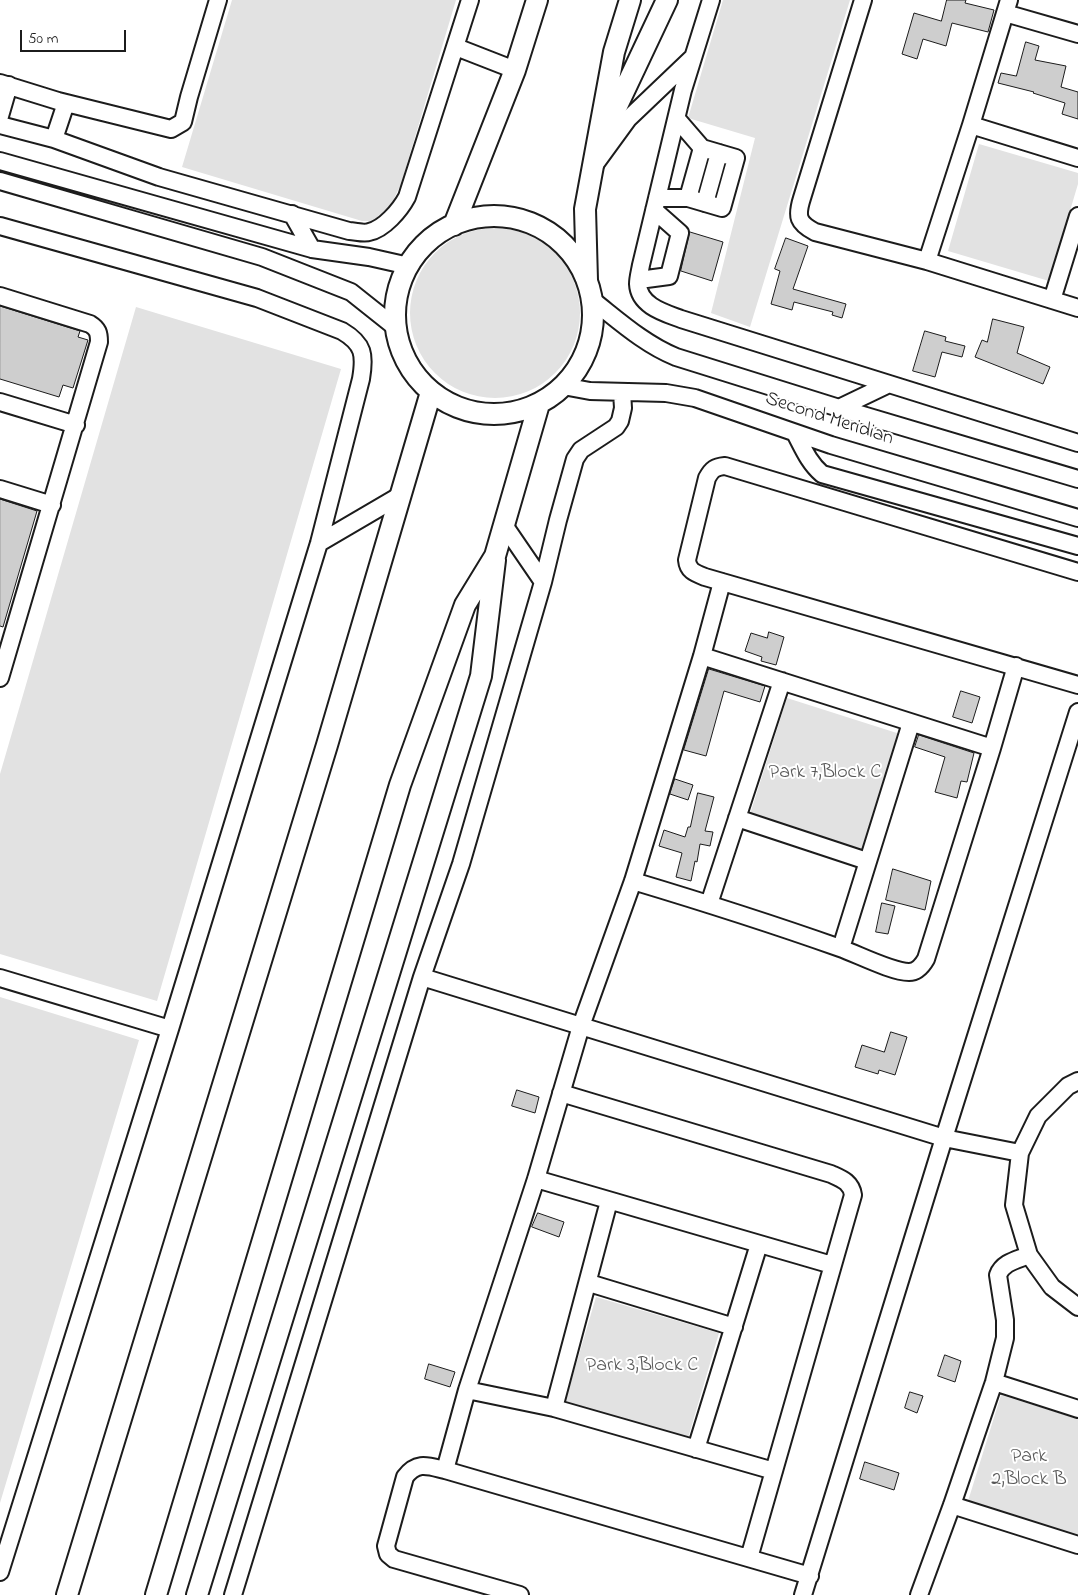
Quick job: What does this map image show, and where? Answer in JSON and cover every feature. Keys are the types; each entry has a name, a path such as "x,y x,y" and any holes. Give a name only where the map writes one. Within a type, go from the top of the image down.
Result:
{"main road":[{"path":"454,225 515,70 537,0"},
{"path":"589,291 570,252 546,233 519,219 493,215 475,217 438,234 420,249 409,266 398,290 395,327 401,350 414,374 431,392 453,406 490,415 515,413 539,404 555,394 571,378 586,354 591,337 593,312 589,291 585,209 614,52 630,0"},
{"path":"594,160 667,0"},
{"path":"68,1595 327,745 431,392"},
{"path":"197,1595 481,676 495,556 539,404"},
{"path":"156,1595 400,785 465,605 495,556"}],"street":[{"path":"0,116 5,84 66,103 171,129 184,122 189,97 218,0"},
{"path":"0,125 54,139 159,177 349,231 369,232 387,222 400,210 407,198 470,0"},
{"path":"711,0 677,118 639,280 638,286 651,307 681,319 1078,443"},
{"path":"863,0 798,209 799,220 815,232 927,261 1078,308"},
{"path":"927,261 1007,7 1078,34"},
{"path":"456,47 515,70"},
{"path":"594,160 628,119 694,56"},
{"path":"54,139 66,103"},
{"path":"656,204 688,198 705,203 719,153 702,148 677,118"},
{"path":"971,124 1078,158"},
{"path":"688,198 702,148"},
{"path":"0,160 312,248 369,257 409,266"},
{"path":"0,181 262,257 351,292 395,327"},
{"path":"639,280 668,276 680,233 656,204"},
{"path":"292,214 312,248"},
{"path":"1052,300 1078,216"},
{"path":"0,226 257,298 342,331 354,338 361,349 363,364 361,379 319,543 170,1029 0,1572"},
{"name":"Second Meridian","path":"589,291 658,350 710,369 1078,479"},
{"path":"0,296 90,324 96,328 99,334 99,342 76,425 0,678"},
{"path":"839,408 889,384"},
{"name":"Second Meridian","path":"563,386 590,391 678,394 695,398 832,445 1078,518"},
{"path":"233,1595 422,977 461,864 543,582 575,459 581,450 616,427 620,421 623,408 622,392"},
{"path":"0,402 76,425"},
{"path":"795,432 808,458 822,474 1078,546"},
{"path":"1078,572 725,466 716,466 711,470 707,478 687,560 688,567 694,573 722,582 1078,685"},
{"path":"0,489 52,505"},
{"path":"319,543 401,495"},
{"path":"504,525 543,582"},
{"path":"445,1470 467,1390 536,1179 580,1026 633,881 702,656 722,582"},
{"path":"702,656 992,748"},
{"path":"633,881 709,904 900,970 910,972 921,968 926,959 1016,666"},
{"path":"709,904 782,681"},
{"path":"803,1595 1078,712"},
{"path":"840,948 911,723"},
{"path":"737,818 867,861"},
{"path":"422,977 944,1138 1020,1153"},
{"path":"0,978 170,1029"},
{"path":"1078,1081 1068,1086 1038,1116 1020,1153 1014,1205 1029,1255 1052,1287 1078,1307"},
{"path":"561,1093 831,1174 849,1183 853,1195 749,1558"},
{"path":"536,1179 832,1265"},
{"path":"554,1408 609,1201"},
{"path":"696,1448 759,1244"},
{"path":"919,1595 994,1382 1005,1338 998,1274 1000,1268 1005,1264 1029,1255"},
{"path":"588,1283 734,1327"},
{"path":"994,1382 1078,1409"},
{"path":"467,1390 554,1408 774,1472"},
{"path":"520,1595 394,1559 388,1554 386,1546 405,1477 411,1469 422,1466 445,1470 810,1576"},
{"path":"952,1505 1078,1545"}],"green space":[{"path":"232,0 456,0 401,184 388,211 375,221 362,221 182,167"},
{"path":"723,0 850,0 750,327 711,313 755,138 688,118"},
{"path":"979,144 1078,173 1078,184 1049,281 948,251"},
{"path":"495,228 520,232 535,238 555,253 570,273 578,296 580,313 576,338 570,353 555,373 535,388 512,396 495,398 470,394 455,388 435,373 420,353 412,330 410,313 414,288 420,273 435,253 455,238 478,230"},
{"path":"136,307 341,369 157,1001 0,954 0,774"},
{"name":"Park 7,Block C","path":"787,698 900,734 863,850 750,814"},
{"path":"0,997 139,1040 0,1503"},
{"name":"Park 3,Block C","path":"596,1297 719,1333 688,1438 565,1402"},
{"name":"Park 2,Block B","path":"1001,1395 1078,1419 1078,1536 968,1501"}],"building":[{"path":"947,0 966,0 965,3 994,10 988,32 952,23 946,46 923,39 917,59 902,54 914,13 941,21"},
{"path":"1026,42 1039,46 1035,60 1066,66 1061,87 1078,92 1078,119 1062,114 1065,103 1034,92 998,83 1001,73 1016,76"},
{"path":"690,232 723,242 712,281 681,271"},
{"path":"786,238 808,246 793,289 846,304 842,318 832,315 833,312 794,302 792,310 771,304 780,271 775,269"},
{"path":"0,306 80,331 78,337 88,340 73,388 63,385 59,397 0,379"},
{"path":"993,319 1024,327 1017,353 1050,367 1043,384 975,357 982,340 987,342"},
{"path":"925,331 946,337 945,341 965,346 962,357 942,352 935,377 913,371"},
{"path":"0,499 37,511 3,627 0,626"},
{"path":"769,632 784,637 776,665 761,661 762,657 745,651 751,633 767,638"},
{"path":"709,669 765,686 760,702 724,691 706,756 684,750"},
{"path":"961,691 980,697 972,723 953,717"},
{"path":"919,735 974,753 967,782 961,781 957,798 935,792 945,757 915,747"},
{"path":"675,779 693,785 688,800 670,794"},
{"path":"698,793 714,797 705,831 713,832 710,846 700,844 691,881 676,877 682,853 659,846 664,830 685,837 688,827 690,827"},
{"path":"893,869 931,881 925,910 886,900"},
{"path":"882,903 895,906 888,934 876,932"},
{"path":"891,1032 907,1037 895,1075 879,1070 878,1074 855,1067 862,1045 884,1052"},
{"path":"517,1090 539,1097 535,1113 512,1106"},
{"path":"538,1213 564,1222 559,1237 532,1227"},
{"path":"945,1355 961,1361 955,1382 938,1376"},
{"path":"429,1364 455,1372 450,1387 425,1379"},
{"path":"910,1392 923,1396 917,1413 905,1408"},
{"path":"865,1462 899,1473 894,1490 860,1479"}]}
